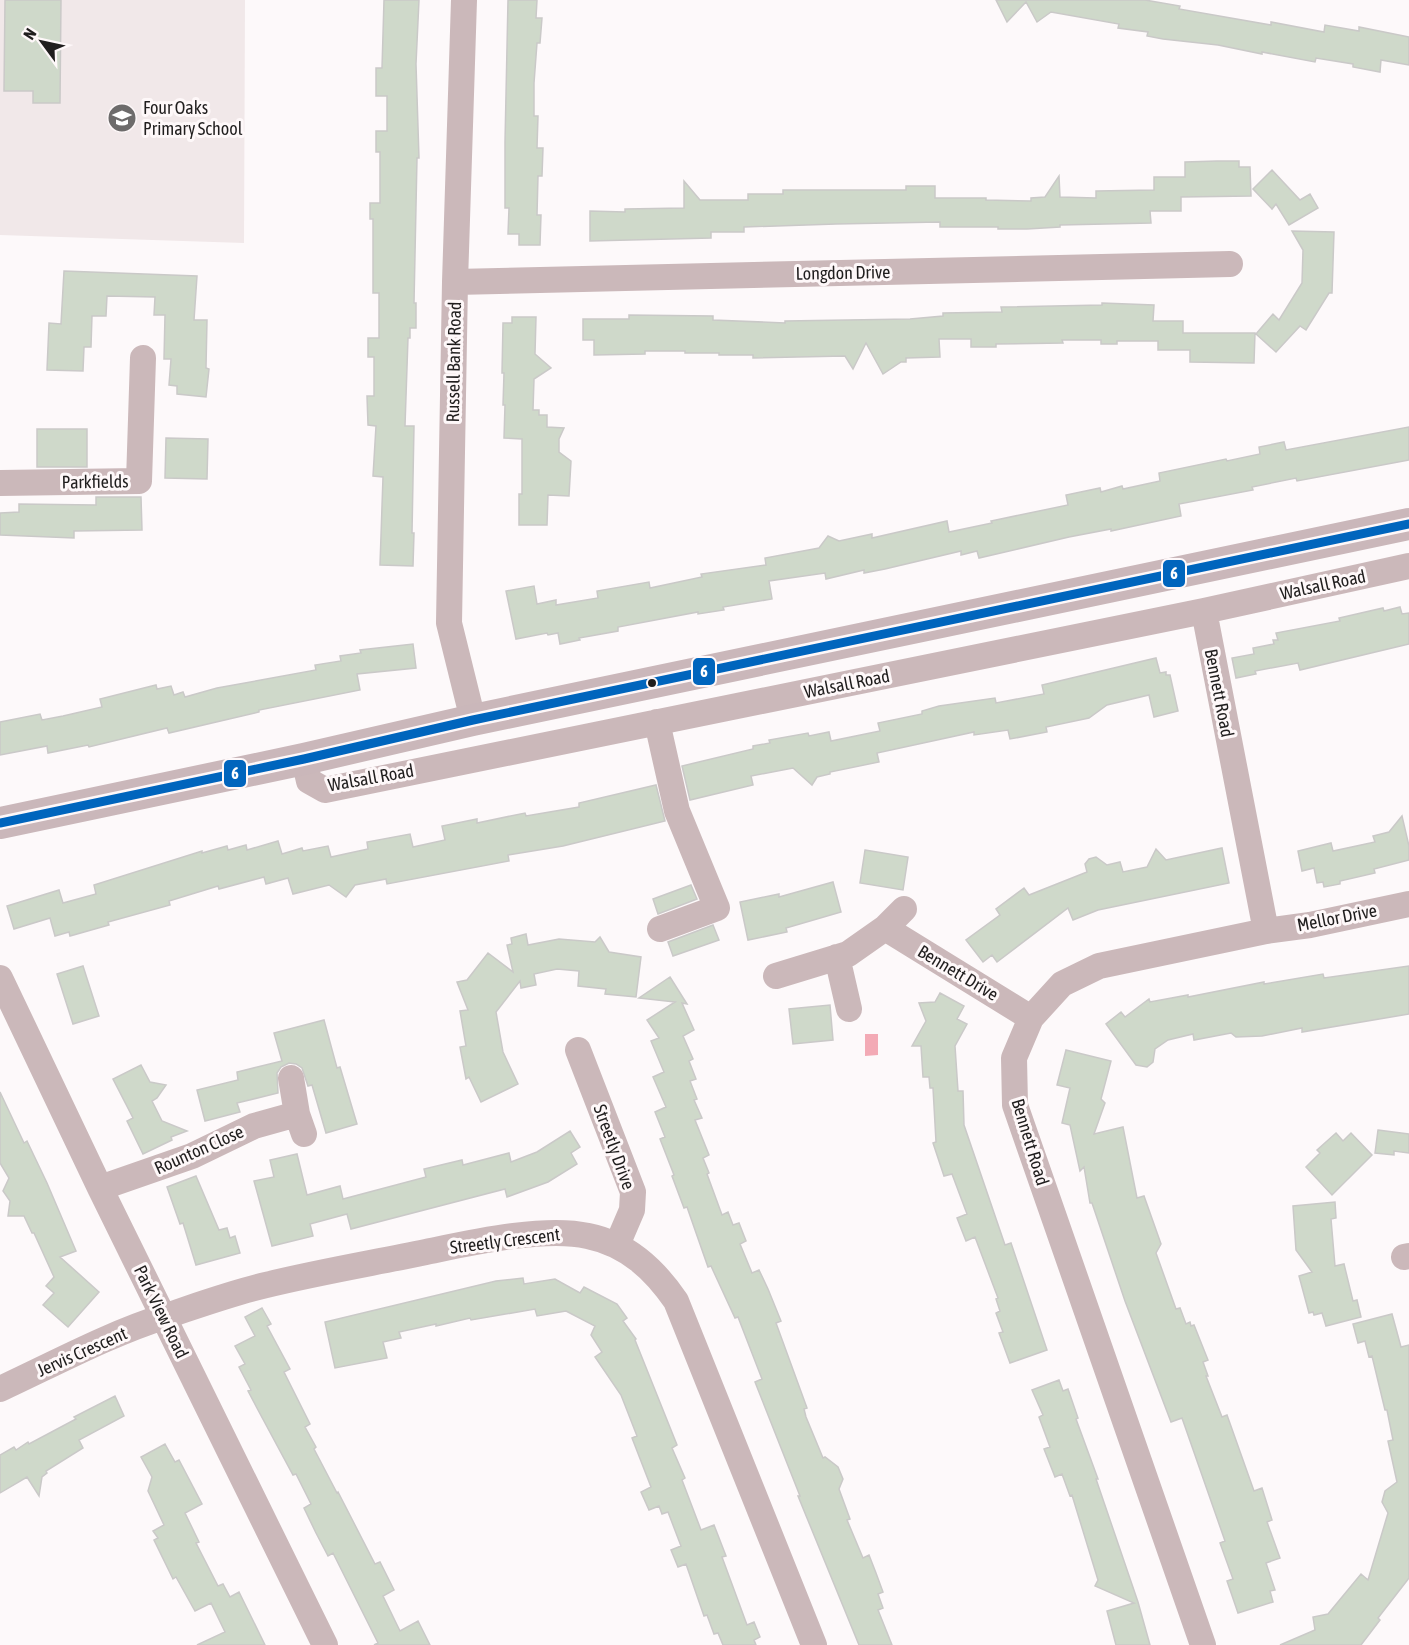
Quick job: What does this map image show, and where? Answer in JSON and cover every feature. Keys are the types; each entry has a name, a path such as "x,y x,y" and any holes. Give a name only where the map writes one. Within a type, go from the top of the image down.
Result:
{"main road":[{"name":"Walsall Road","path":"0,823 304,759 473,720 1409,524"}],"street":[{"name":"Russell Bank Road","path":"464,0 455,282 449,623 473,720"},
{"name":"Longdon Drive","path":"455,282 1230,264"},
{"name":"Parkfields","path":"0,483 139,482 143,358"},
{"name":"Walsall Road","path":"304,759 309,781 325,789 1204,611 1409,566"},
{"name":"Bennett Road","path":"1203,1645 1015,1105 1014,1058 1031,1018 1062,984 1099,966 1266,931 1204,611"},
{"path":"657,722 678,811 717,908 660,929"},
{"name":"Mellor Drive","path":"1266,931 1310,925 1409,904"},
{"path":"776,976 848,954 885,928 904,909"},
{"name":"Bennett Drive","path":"885,928 1031,1018"},
{"path":"837,957 849,1009"},
{"name":"Park View Road","path":"0,978 100,1188 325,1645"},
{"name":"Streetly Drive","path":"578,1050 633,1192 632,1210 617,1245"},
{"name":"Rounton Close","path":"100,1188 192,1156 254,1126 300,1124 291,1078"},
{"name":"Streetly Crescent","path":"164,1316 266,1285 512,1236 561,1233 587,1235 617,1245 643,1261 662,1280 676,1301 814,1645"},
{"name":"Jervis Crescent","path":"0,1389 164,1316"}],"shaded area":[{"name":"Four Oaks Primary School","path":"0,0 245,0 244,243 0,235"},
{"path":"865,1034 878,1034 878,1055 865,1056"}],"building":[{"path":"5,0 61,0 60,103 33,103 33,91 4,91"},
{"path":"384,0 419,0 416,64 419,158 417,158 414,303 416,303 416,328 410,328 410,338 408,338 405,426 414,426 413,566 380,565 383,477 373,476 376,426 368,425 367,396 374,396 374,357 368,357 368,338 379,338 379,293 373,293 373,219 370,219 370,203 380,203 380,152 376,152 376,131 387,131 387,96 376,96 376,68 382,68"},
{"path":"508,0 537,0 536,18 542,18 540,43 537,43 534,83 534,116 538,116 537,148 543,148 542,176 538,176 537,215 541,215 540,245 519,245 519,234 508,234 509,208 505,208 505,142"},
{"path":"996,0 1145,0 1180,6 1179,9 1324,32 1325,25 1359,31 1359,27 1409,37 1409,65 1381,60 1380,72 1353,67 1353,64 1316,58 1315,62 1218,45 1163,39 1147,36 1148,32 1118,28 1119,24 1051,12 1037,22 1026,2 1007,22"},
{"path":"1239,161 1239,167 1250,167 1251,196 1181,197 1181,211 1150,211 1151,223 1060,225 1060,227 1027,229 940,227 940,222 836,224 744,227 744,232 711,232 711,238 590,241 590,211 625,212 625,209 684,208 684,181 700,200 748,200 748,194 783,194 783,190 906,190 906,186 935,186 935,198 1031,201 1031,198 1045,197 1059,176 1060,197 1096,198 1096,191 1154,190 1154,177 1185,177 1185,162"},
{"path":"1272,170 1300,200 1310,194 1318,208 1289,225 1276,204 1272,209 1253,189"},
{"path":"1292,231 1334,232 1332,293 1329,293 1306,330 1300,326 1276,352 1256,334 1273,314 1279,320 1302,283 1303,250"},
{"path":"64,271 197,276 194,320 207,320 206,368 209,369 206,397 177,394 177,386 169,385 171,359 164,359 165,315 154,315 155,297 107,296 106,316 92,316 91,347 84,347 83,371 47,370 49,323 61,324"},
{"path":"1102,303 1154,305 1153,321 1183,321 1183,333 1255,333 1254,363 1190,362 1190,350 1158,350 1158,341 1117,341 1117,344 1101,344 1101,340 1062,340 1063,343 996,344 996,347 971,347 971,339 939,339 940,357 906,358 906,362 901,362 883,374 866,343 853,369 845,356 753,358 753,355 685,353 685,351 594,355 594,340 583,340 583,319 629,319 629,315 713,316 713,320 785,323 785,321 910,319 943,316 943,313 1002,312 1001,307 1102,305"},
{"path":"512,317 536,317 535,354 551,368 534,379 533,410 539,410 539,415 547,415 547,427 564,428 559,439 559,452 571,461 569,496 548,495 547,525 519,525 519,494 522,494 522,439 504,438 503,323 512,323"},
{"path":"1409,427 1409,460 1297,481 1296,478 1252,487 1253,490 1179,504 1181,516 1111,531 1111,529 1069,537 979,558 977,551 961,555 961,551 885,569 864,573 864,570 826,579 825,573 769,581 772,599 723,607 724,610 698,614 698,612 618,627 618,631 560,644 558,633 516,639 506,591 534,586 537,604 556,600 556,605 598,598 597,591 649,582 650,588 702,577 701,574 766,565 765,558 819,548 828,536 839,541 872,534 872,538 947,521 949,532 1068,505 1066,495 1100,488 1101,492 1122,486 1123,489 1160,481 1159,473 1260,454 1259,447 1284,442 1286,450"},
{"path":"37,429 87,429 87,467 37,467"},
{"path":"166,438 208,439 207,479 165,478"},
{"path":"96,497 141,497 142,530 74,531 74,538 0,535 0,513 19,512 19,504 96,505"},
{"path":"1400,607 1402,614 1409,613 1409,644 1300,670 1298,663 1255,671 1256,674 1236,678 1232,658 1254,654 1253,648 1274,644 1273,640 1278,640 1276,633 1340,621 1339,618 1383,608 1384,611"},
{"path":"413,644 416,668 357,674 360,690 259,710 259,712 169,733 167,728 89,747 88,745 48,753 47,746 0,755 0,722 40,714 42,720 102,707 100,699 156,685 157,689 171,686 174,695 183,692 185,697 217,688 316,670 315,665 341,661 340,656 361,653 360,650"},
{"path":"1156,658 1160,673 1166,672 1166,675 1170,675 1178,711 1154,717 1149,695 1107,705 1089,718 1046,727 1047,732 1010,739 1008,730 974,735 974,732 877,753 879,762 830,772 830,774 817,777 812,785 793,768 751,776 753,785 690,800 682,766 753,749 753,746 770,743 769,740 808,733 809,736 829,732 831,741 880,731 878,723 922,714 922,711 939,706 995,698 996,703 1044,694 1042,685"},
{"path":"656,785 665,821 563,846 508,855 509,861 387,884 386,879 355,885 346,897 329,885 293,894 288,878 266,884 264,877 219,889 218,886 169,901 170,905 108,922 109,925 70,936 69,932 55,936 50,918 14,929 7,906 59,890 63,903 96,894 94,885 202,851 202,853 227,846 228,850 246,845 247,850 278,841 282,854 302,848 303,851 328,846 331,857 368,849 367,842 410,834 413,847 445,840 442,826 477,819 477,823 525,813 526,816 579,807 579,803"},
{"path":"1402,816 1409,846 1409,860 1374,869 1375,873 1324,887 1323,882 1317,883 1314,868 1302,871 1298,851 1331,843 1333,851 1375,842 1373,836 1389,832"},
{"path":"1222,848 1229,883 1098,910 1073,920 1068,908 997,962 992,955 983,962 966,940 1000,915 996,909 1024,888 1029,895 1087,872 1085,864 1089,859 1096,857 1107,865 1120,862 1123,872 1147,867 1156,849 1166,860"},
{"path":"865,850 908,857 903,890 860,883"},
{"path":"833,882 841,912 786,928 787,932 748,940 740,902 779,894 779,897"},
{"path":"691,885 697,899 658,914 653,899"},
{"path":"713,925 719,940 673,956 668,942"},
{"path":"526,934 528,945 559,939 595,942 600,937 609,952 641,957 636,997 605,994 606,989 578,986 579,971 557,969 534,974 536,985 521,988 520,981 496,1012 503,1052 518,1084 481,1102 469,1077 466,1079 460,1047 466,1046 460,1011 468,1010 457,982 467,980 488,953 513,972 507,945 512,944 511,938"},
{"path":"83,966 99,1016 73,1024 57,974"},
{"path":"1409,966 1409,1014 1302,1032 1302,1028 1262,1036 1236,1037 1231,1033 1194,1040 1193,1034 1168,1040 1155,1049 1153,1062 1147,1067 1136,1065 1106,1024 1121,1012 1125,1017 1149,999 1150,1002 1264,982 1264,984 1323,974 1324,978"},
{"path":"670,977 687,1004 682,1003 694,1030 683,1036 693,1059 689,1061 696,1079 690,1081 697,1099 694,1100 702,1118 695,1120 709,1155 703,1158 709,1173 707,1174 722,1215 728,1212 733,1225 739,1223 746,1241 740,1244 752,1273 759,1270 781,1321 776,1323 807,1408 804,1409 806,1417 823,1458 825,1457 838,1467 843,1479 839,1489 850,1519 847,1520 863,1558 869,1555 883,1592 878,1594 883,1608 878,1610 892,1645 859,1645 798,1496 800,1496 755,1382 762,1379 738,1317 735,1318 711,1266 708,1267 687,1207 684,1208 672,1176 674,1175 660,1139 665,1137 655,1112 666,1107 653,1077 664,1072 651,1041 659,1038 647,1020 675,1002 639,998"},
{"path":"940,993 964,1006 957,1019 967,1024 955,1046 958,1091 963,1091 964,1125 1005,1245 1011,1243 1047,1350 1010,1363 999,1333 1003,1332 996,1313 1000,1311 996,1299 998,1298 975,1237 966,1241 957,1218 967,1214 952,1174 944,1176 933,1143 936,1142 933,1088 930,1088 929,1077 923,1077 921,1046 912,1046 926,1021 919,1003 935,1002"},
{"path":"830,1005 833,1040 793,1044 789,1009"},
{"path":"324,1020 337,1068 340,1067 357,1124 326,1133 312,1085 308,1086 302,1068 289,1063 281,1067 277,1073 278,1093 237,1103 240,1112 205,1121 197,1090 238,1080 237,1072 282,1061 274,1033"},
{"path":"1066,1050 1111,1061 1101,1099 1105,1103 1094,1134 1123,1127 1137,1198 1144,1196 1161,1244 1156,1253 1176,1309 1180,1308 1186,1324 1190,1322 1191,1326 1194,1325 1208,1360 1203,1362 1208,1376 1206,1376 1222,1417 1227,1415 1254,1491 1262,1488 1272,1520 1267,1522 1280,1558 1266,1563 1275,1590 1270,1591 1273,1602 1238,1613 1227,1581 1233,1579 1220,1543 1225,1541 1182,1418 1171,1422 1125,1301 1092,1203 1090,1203 1084,1167 1080,1171 1070,1125 1062,1123 1070,1088 1057,1085"},
{"path":"141,1065 150,1082 166,1085 152,1101 162,1121 187,1131 171,1137 172,1140 143,1154 127,1121 133,1118 113,1079"},
{"path":"0,1092 24,1143 27,1141 76,1251 60,1257 99,1292 68,1327 43,1305 54,1293 46,1286 54,1277 34,1233 24,1216 8,1216 10,1201 3,1191 9,1178 0,1163"},
{"path":"1378,1130 1409,1134 1409,1153 1394,1151 1394,1155 1375,1153"},
{"path":"570,1131 580,1147 571,1153 577,1164 548,1182 507,1197 505,1189 351,1229 347,1214 310,1224 313,1236 272,1246 254,1181 274,1177 270,1160 297,1154 307,1195 340,1186 343,1199 426,1177 424,1169 462,1160 463,1165 509,1153 511,1162 537,1152"},
{"path":"1336,1133 1343,1141 1351,1133 1372,1155 1332,1195 1306,1167 1320,1153 1317,1150"},
{"path":"196,1176 219,1230 227,1228 230,1238 235,1236 240,1253 196,1265 183,1223 180,1224 167,1187"},
{"path":"1335,1202 1336,1218 1331,1219 1335,1266 1344,1264 1353,1301 1357,1300 1361,1317 1326,1326 1322,1313 1314,1315 1313,1312 1309,1313 1299,1276 1312,1272 1296,1250 1293,1206"},
{"path":"523,1278 524,1284 555,1279 580,1293 584,1287 617,1304 627,1318 623,1321 636,1339 677,1445 672,1448 685,1478 682,1480 701,1530 714,1525 726,1556 722,1557 747,1625 754,1622 760,1637 754,1640 756,1645 723,1645 718,1633 714,1634 707,1615 704,1616 686,1564 678,1567 671,1550 681,1546 668,1512 662,1514 659,1506 649,1510 641,1492 651,1487 632,1438 637,1436 621,1395 595,1357 602,1352 591,1335 595,1326 566,1311 537,1316 535,1309 471,1320 470,1318 399,1332 401,1338 383,1342 387,1358 335,1368 325,1322 496,1281"},
{"path":"262,1308 271,1324 267,1326 290,1369 284,1372 310,1424 305,1427 316,1447 314,1449 375,1564 380,1562 394,1590 383,1596 400,1631 418,1621 430,1645 374,1645 378,1643 333,1553 328,1556 316,1533 304,1508 311,1504 248,1391 251,1390 239,1367 245,1364 235,1346 255,1336 245,1317"},
{"path":"1392,1314 1401,1347 1409,1345 1409,1578 1378,1618 1380,1620 1361,1645 1280,1645 1315,1630 1313,1617 1328,1614 1361,1574 1368,1580 1388,1513 1382,1502 1385,1491 1397,1482 1388,1441 1393,1440 1372,1356 1369,1357 1365,1341 1358,1343 1353,1324"},
{"path":"1059,1380 1063,1391 1068,1389 1078,1418 1076,1419 1098,1479 1096,1479 1138,1602 1150,1645 1116,1645 1107,1611 1134,1603 1095,1586 1098,1580 1072,1495 1070,1496 1062,1474 1055,1477 1044,1449 1050,1447 1039,1417 1043,1415 1032,1390"},
{"path":"115,1396 124,1416 79,1440 83,1448 46,1471 47,1473 42,1477 39,1496 27,1477 0,1493 0,1455 14,1447 16,1450 28,1442 29,1444"},
{"path":"165,1444 175,1462 179,1460 202,1504 185,1513 199,1542 196,1543 218,1586 223,1584 230,1597 239,1592 265,1645 197,1645 225,1632 211,1603 195,1611 176,1577 173,1579 154,1540 158,1538 153,1531 164,1525 148,1491 152,1477 141,1457"}],"transit line":[{"name":"6","path":"0,823 304,759 473,720 1409,524"}],"place":[{"name":"Four Oaks Primary School","path":"122,118"}]}
